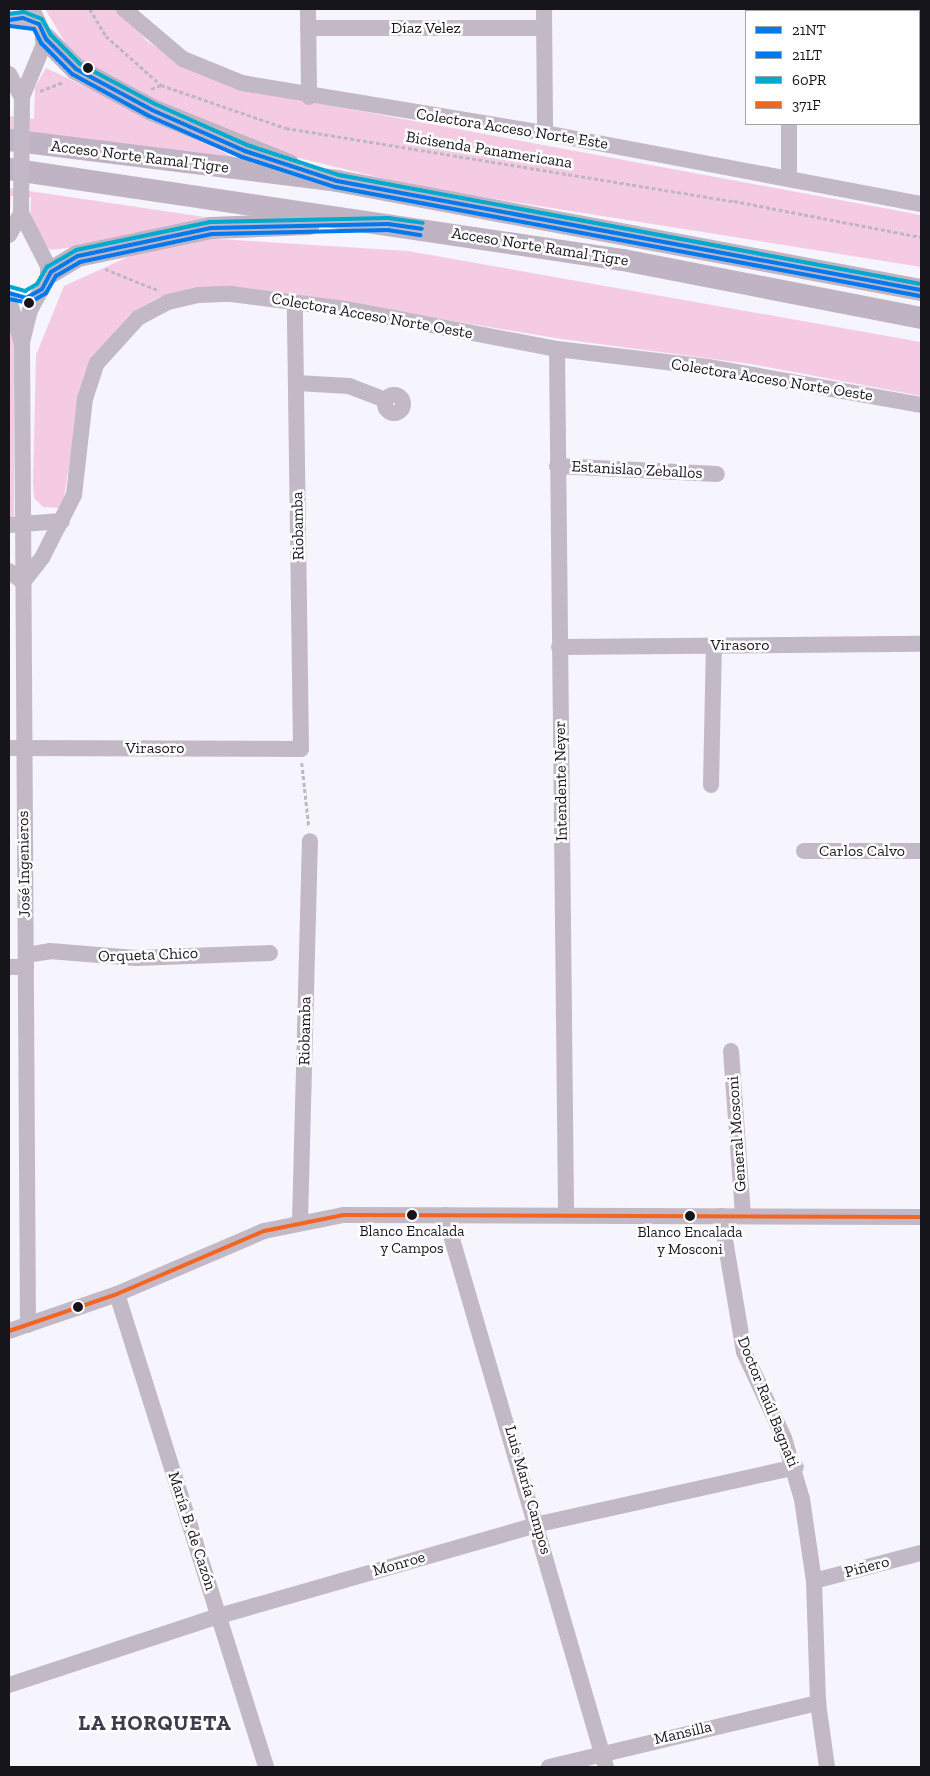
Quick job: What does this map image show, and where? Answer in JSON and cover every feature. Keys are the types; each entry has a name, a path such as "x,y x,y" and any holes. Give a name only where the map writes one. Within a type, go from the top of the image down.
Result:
{"highway":[{"path":"43,32 76,69 152,110 245,151 337,181"},
{"name":"Acceso Norte Ramal Tigre","path":"9,140 337,181 921,290"},
{"name":"Acceso Norte Ramal Tigre","path":"9,169 623,260 921,318"},
{"path":"46,281 78,256 211,228 388,224"},
{"path":"874,308 921,322"}],"street":[{"path":"9,16 13,9"},
{"path":"9,293 26,298 46,281 21,213 22,97 43,32 32,9"},
{"name":"Colectora Acceso Norte Este","path":"124,9 183,59 242,83 309,97 545,133 921,204"},
{"path":"308,9 309,97"},
{"path":"544,9 545,133"},
{"path":"9,20 23,18 43,32"},
{"name":"Díaz Velez","path":"308,28 544,28"},
{"path":"9,74 22,97"},
{"path":"789,125 789,178"},
{"path":"9,235 21,213"},
{"name":"José Ingenieros","path":"28,1325 26,961 15,748 23,582 17,523 22,344 30,310 46,281"},
{"name":"Colectora Acceso Norte Oeste","path":"23,582 62,521 74,495 85,399 97,363 120,334 168,302 231,294 295,304 348,309 557,349 708,367 921,405"},
{"name":"José Ingenieros","path":"9,300 22,344"},
{"name":"Riobamba","path":"295,304 301,749"},
{"name":"Intendente Neyer","path":"557,349 566,1213"},
{"path":"297,383 349,386 385,400"},
{"name":"Estanislao Zeballos","path":"557,466 717,474"},
{"path":"17,523 62,521"},
{"path":"9,571 23,582"},
{"name":"Virasoro","path":"559,647 921,644"},
{"path":"711,785 714,646"},
{"name":"Virasoro","path":"15,748 301,749"},
{"name":"Riobamba","path":"300,1222 310,841"},
{"name":"Carlos Calvo","path":"804,851 921,851"},
{"name":"Orqueta Chico","path":"9,966 50,951 119,958 270,953"},
{"name":"General Mosconi","path":"730,1052 743,1216"},
{"path":"9,1331 117,1294 264,1231 300,1222 343,1215 566,1213 921,1217"},
{"name":"Luis María Campos","path":"445,1215 538,1524 604,1759"},
{"name":"Doctor Raúl Bagnati","path":"721,1216 744,1352 796,1467 814,1581 818,1703 827,1767"},
{"name":"María B. de Cazón","path":"117,1294 266,1767"},
{"name":"Monroe","path":"9,1685 218,1616 538,1524 796,1467"},
{"name":"Piñero","path":"814,1581 921,1553"},
{"name":"Mansilla","path":"549,1767 604,1759 818,1703"}],"path":[{"name":"Bicisenda Panamericana","path":"90,9 106,36 161,85 286,128 734,201 921,237"},
{"path":"22,97 70,80"},
{"path":"103,268 155,287 168,302"},
{"path":"301,749 310,841"}],"shaded area":[{"path":"45,9 119,9 147,41 177,61 301,100 921,215 921,267 415,186 290,156 152,101 72,54"},
{"path":"46,68 242,161 9,130 9,116 34,119 35,87"},
{"path":"9,188 252,224 51,250 39,243 30,223 31,197 11,196 9,227"},
{"path":"203,238 408,251 921,342 921,396 751,364 561,339 293,294 229,287 193,290 159,297 131,313 92,358 82,384 64,498 59,508 43,507 34,498 33,483 36,355 64,286 150,247"},
{"path":"9,331 15,346 14,516 9,519"}],"transit line":[{"name":"60PR","path":"9,14 24,12 42,19 51,35 80,64 155,104 247,145 339,175 921,284"},
{"name":"21NT","path":"9,20 23,18 39,24 46,39 76,69 152,110 245,151 337,181 921,290"},
{"name":"21LT","path":"10,26 34,29 41,43 72,74 149,116 242,157 335,187 920,296"},
{"name":"60PR","path":"11,287 25,291 37,284 47,267 76,250 210,222 388,218 423,223"},
{"name":"21NT","path":"9,293 26,298 42,289 51,272 78,256 211,228 388,224 422,229"},
{"name":"21LT","path":"9,299 29,303 46,293 56,276 80,262 212,234 388,230 421,235"},
{"name":"371F","path":"9,1331 117,1294 264,1231 343,1215 921,1217"}],"place":[{"name":"Blanco Encalada y Campos","path":"412,1215"},
{"name":"Blanco Encalada y Mosconi","path":"690,1216"}],"district":[{"name":"LA HORQUETA","path":"155,1723"}]}
